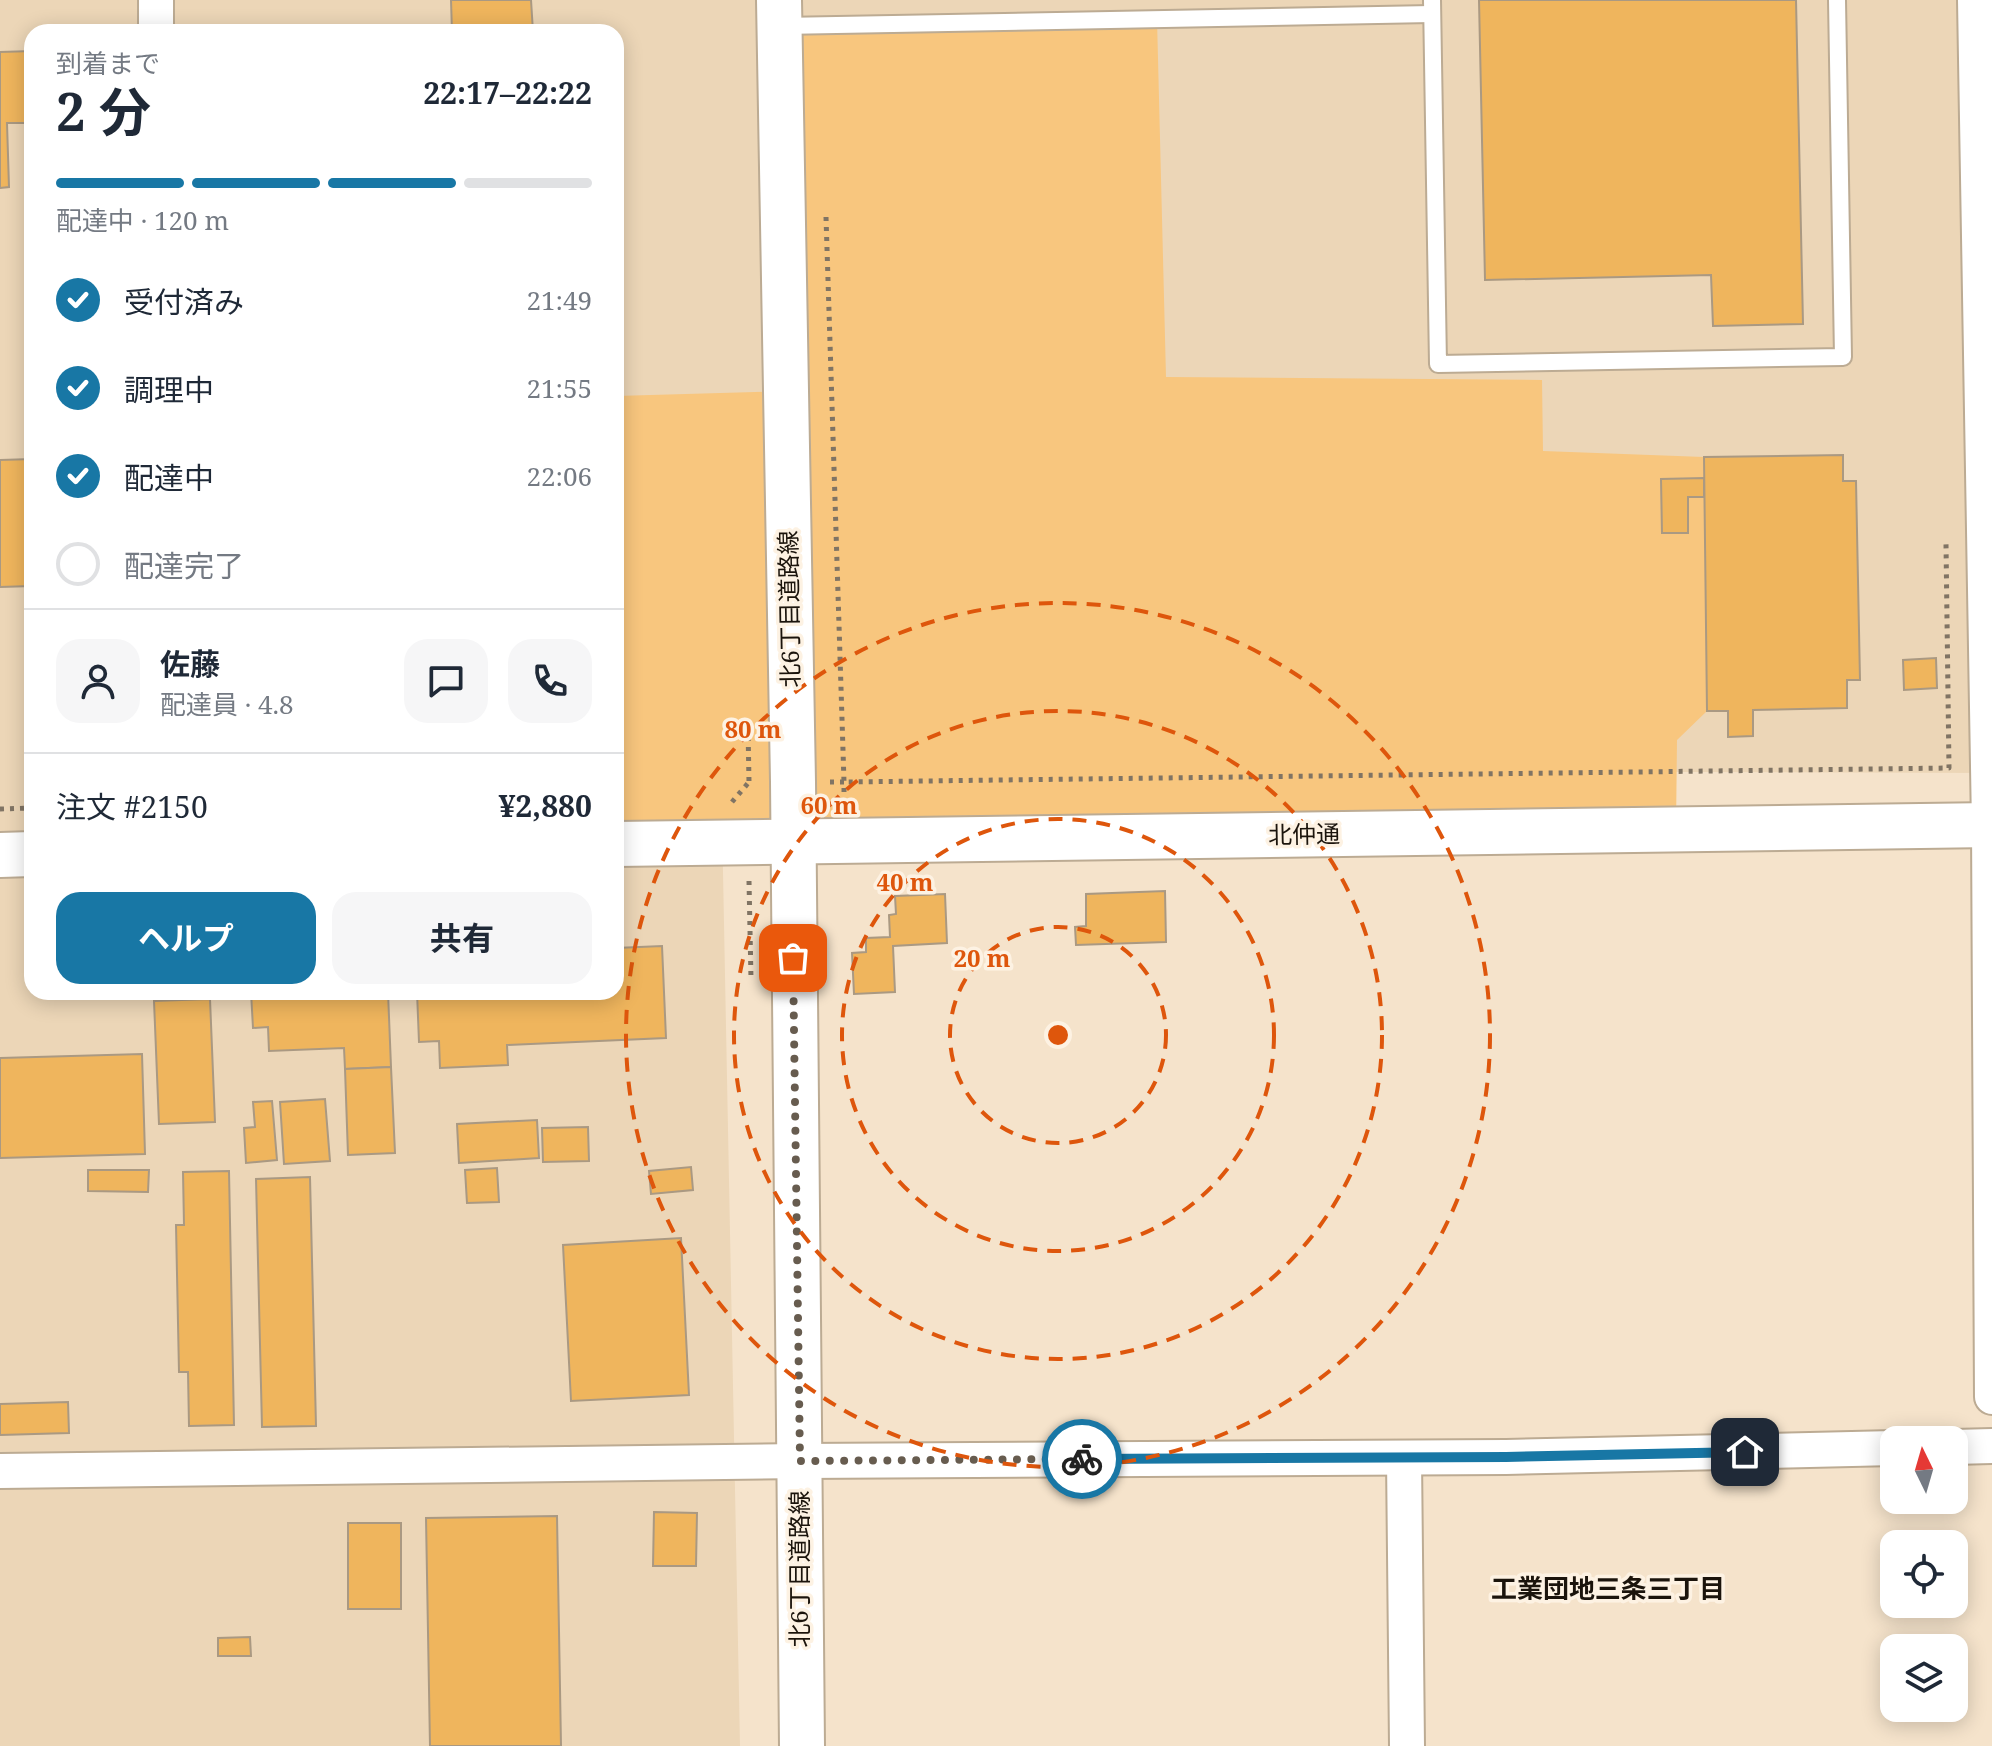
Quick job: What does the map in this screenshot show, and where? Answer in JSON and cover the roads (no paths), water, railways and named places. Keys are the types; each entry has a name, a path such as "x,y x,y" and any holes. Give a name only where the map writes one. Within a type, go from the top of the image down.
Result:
{"street":[{"path":"156,0 156,24"},
{"path":"1975,0 1990,825 1992,1397"},
{"name":"北6丁目道路線","path":"780,13 802,1746"},
{"name":"北仲通","path":"624,844 1990,825"},
{"path":"0,855 24,854"},
{"path":"1968,1447 1992,1446"},
{"path":"0,1471 800,1461 1404,1458 1880,1448"},
{"path":"1404,1458 1407,1746"}],"lane":[{"path":"780,13 1432,7 1438,364 1843,357 1837,0"}],"district":[{"name":"工業団地三条三丁目","path":"1608,1589"}]}
